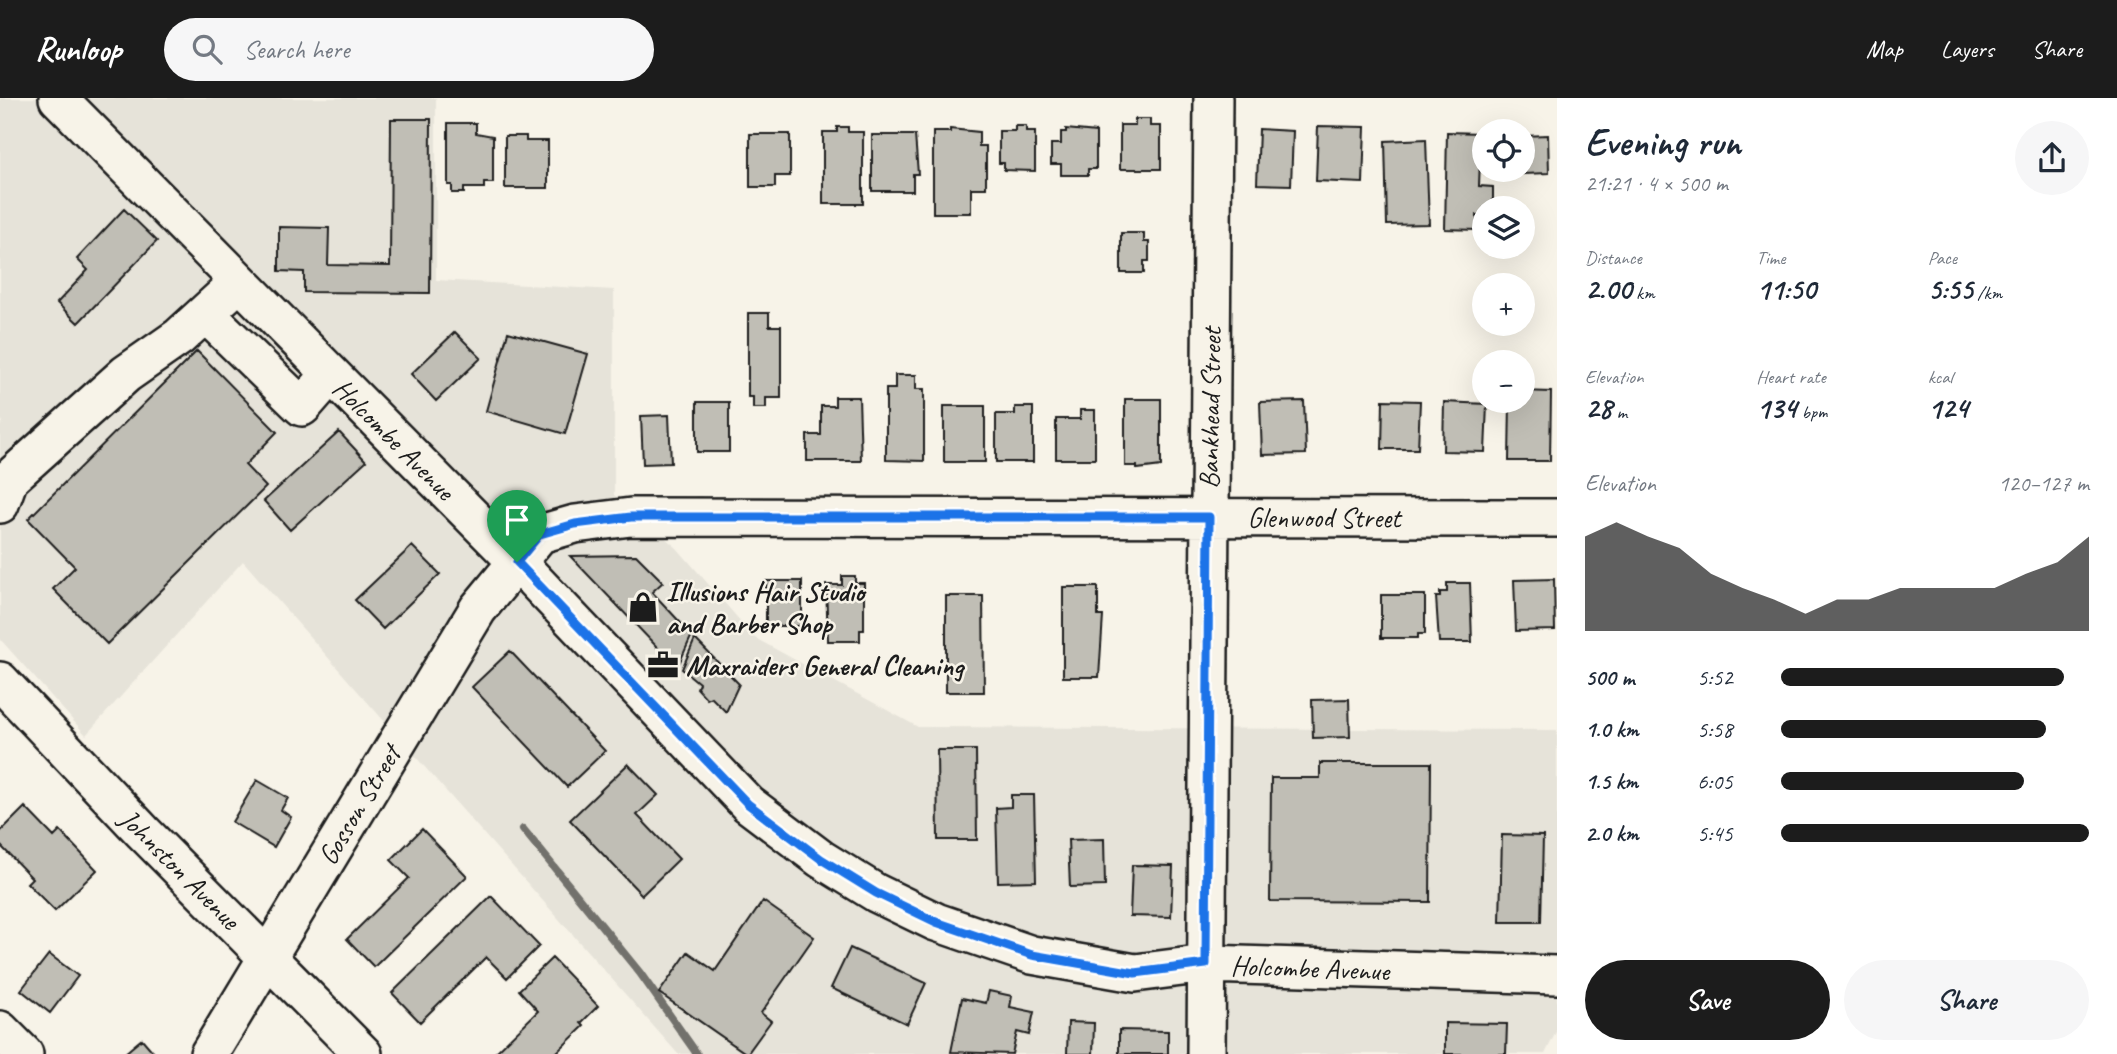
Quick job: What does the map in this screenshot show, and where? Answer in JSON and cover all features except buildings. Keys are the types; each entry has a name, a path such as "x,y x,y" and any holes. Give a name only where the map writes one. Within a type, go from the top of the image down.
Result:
{"street":[{"name":"Holcombe Avenue","path":"58,98 238,283 517,562 748,804 821,859 876,893 936,922 1032,955 1135,973 1206,964 1556,976"},
{"name":"Bankhead Street","path":"1206,1054 1213,98"},
{"path":"0,504 9,479 126,374 180,337 238,283"},
{"path":"205,313 302,407 330,375"},
{"name":"Glenwood Street","path":"517,562 540,534 575,524 631,517 1557,518"},
{"name":"Gosson Street","path":"209,1054 478,609 517,562"},
{"name":"Johnston Avenue","path":"0,681 142,832 363,1054"},
{"path":"0,1030 24,1054"}],"shaded area":[{"path":"0,98 436,98 436,280 614,290 614,495 677,548 755,638 918,727 1557,730 1557,1030 1545,1054 678,1054 243,561 86,735 0,639 0,426 3,422 0,419"}],"waterway":[{"path":"523,829 640,973 697,1054"}],"place":[{"name":"Illusions Hair Studio and Barber Shop","path":"643,607"},
{"name":"Maxraiders General Cleaning","path":"663,665"}],"route":[{"path":"631,517 1209,517 1206,964 1135,973 1032,955 936,922 876,893 821,859 748,804 517,562 540,534 575,524 631,517"}]}
